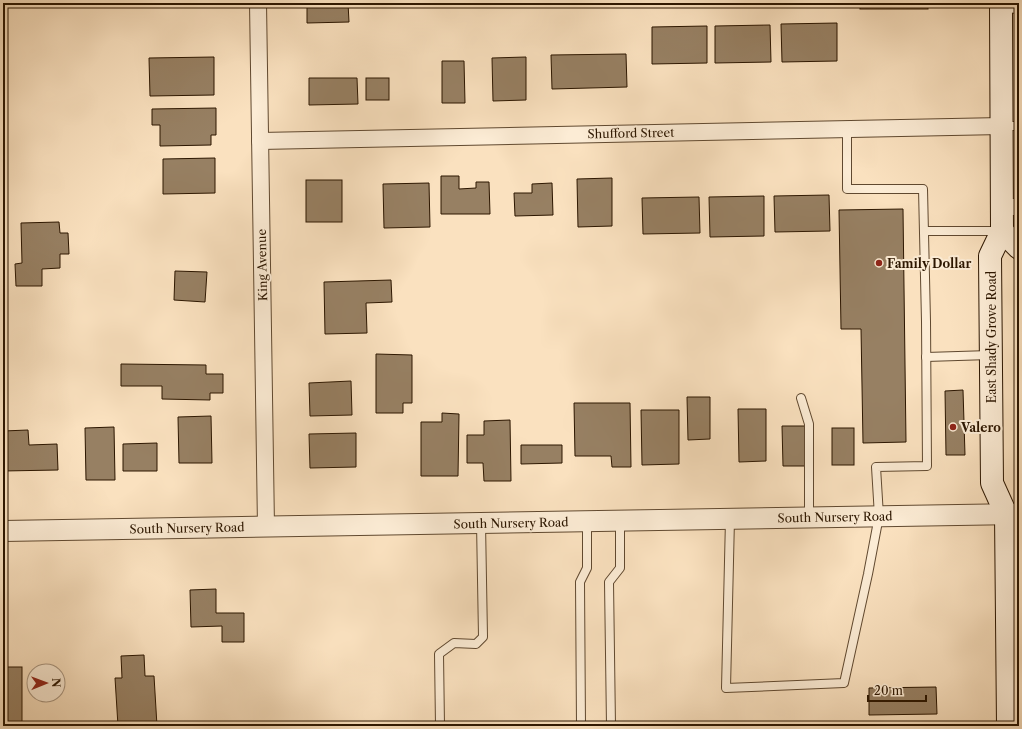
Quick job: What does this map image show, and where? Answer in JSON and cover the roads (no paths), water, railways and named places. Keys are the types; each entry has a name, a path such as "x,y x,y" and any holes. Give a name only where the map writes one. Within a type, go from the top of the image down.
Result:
{"main road":[{"name":"East Shady Grove Road","path":"1007,7 1011,207 990,256 992,483 1015,510 1010,585 1008,726"},
{"path":"1002,231 1019,248"}],"street":[{"name":"King Avenue","path":"258,3 266,527"},
{"name":"Shufford Street","path":"260,141 1010,126"},
{"name":"South Nursery Road","path":"3,531 809,518 1015,510"}],"lane":[{"path":"730,519 726,688 844,683 868,574 878,516 876,467 927,466 923,189 847,189 847,129"},
{"path":"924,231 1002,231"},
{"path":"926,358 991,354"},
{"path":"801,398 809,424 809,518"},
{"path":"611,726 609,582 620,568 620,521"},
{"path":"582,726 580,582 587,568 587,522"},
{"path":"440,726 439,654 454,642 476,644 483,637 481,523"}],"place":[{"name":"Family Dollar","path":"879,263"},
{"name":"Valero","path":"953,427"}]}
